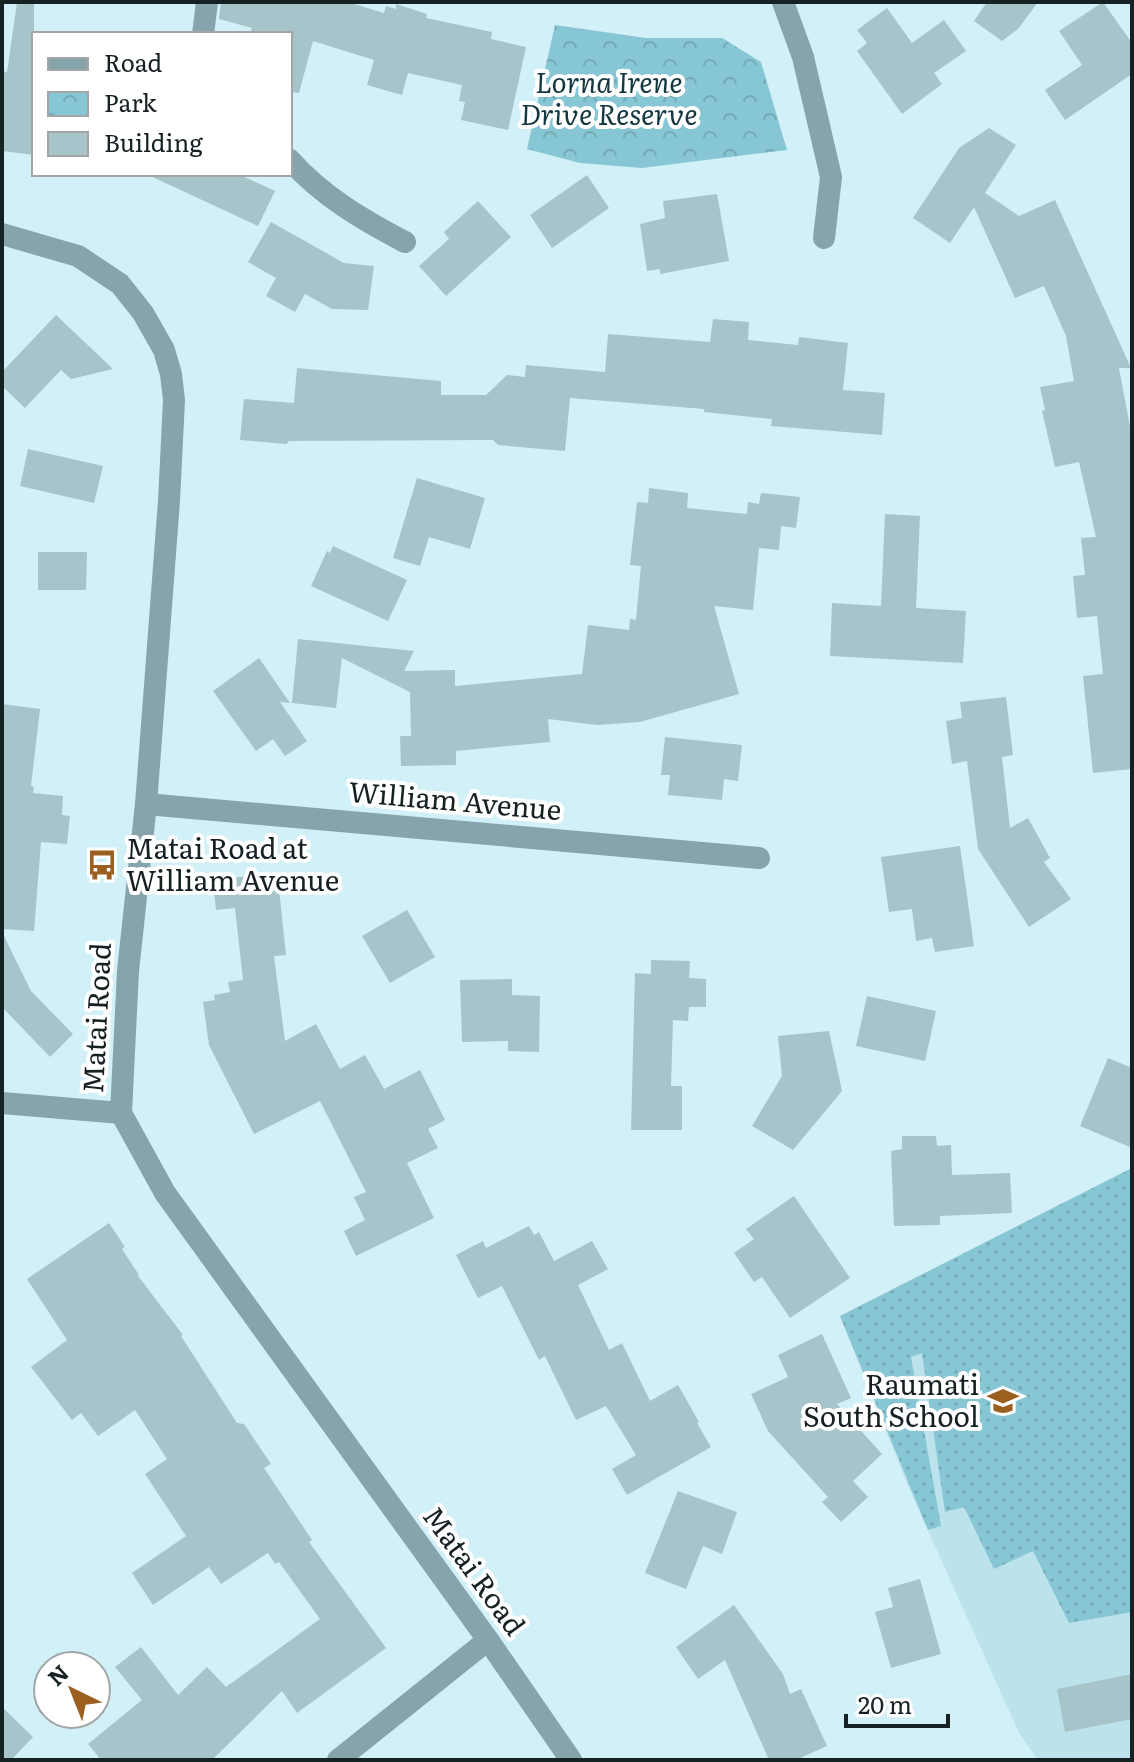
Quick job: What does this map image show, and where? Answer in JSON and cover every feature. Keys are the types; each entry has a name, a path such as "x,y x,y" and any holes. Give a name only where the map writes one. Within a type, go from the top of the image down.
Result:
{"street":[{"path":"203,32 207,2"},
{"path":"783,2 803,57 831,177 824,238"},
{"path":"292,162 335,201 405,242"},
{"name":"Matai Road","path":"2,234 78,256 120,284 143,313 164,350 171,374 174,400 169,501 146,804 128,971 121,1113 165,1193 571,1760"},
{"name":"William Avenue","path":"146,804 759,858"},
{"path":"2,1103 121,1113"},
{"path":"338,1760 488,1640"}],"shaded area":[{"name":"Raumati South School","path":"1132,1168 1132,1760 1038,1760 1019,1733 908,1486 840,1316"}],"green space":[{"name":"Lorna Irene Drive Reserve","path":"555,25 646,38 722,38 761,62 787,150 642,168 580,163 527,149"},
{"name":"Raumati South School","path":"1132,1168 1132,1612 1069,1623 1033,1551 994,1569 964,1507 945,1512 922,1353 911,1357 941,1526 928,1530 840,1316"}],"building":[{"path":"17,2 34,2 32,155 2,151 2,71 7,72"},
{"path":"221,2 348,2 384,13 386,6 396,9 396,4 427,14 426,18 492,32 491,39 526,47 508,130 461,120 465,102 459,101 462,85 408,73 402,95 367,85 374,60 313,41 299,93 292,92 292,32 251,32 252,28 219,19"},
{"path":"987,2 1038,2 1018,29 1002,41 974,21"},
{"path":"1103,2 1132,43 1132,74 1065,120 1045,90 1082,65 1059,31"},
{"path":"887,8 912,43 944,20 966,51 934,73 942,84 902,114 857,51 867,43 857,30"},
{"path":"989,128 1016,145 985,193 1019,216 1055,200 1131,368 1119,368 1132,437 1132,769 1093,773 1083,676 1103,674 1097,616 1077,618 1073,576 1085,575 1081,538 1096,537 1079,462 1055,467 1042,411 1045,410 1040,387 1074,381 1066,336 1044,286 1015,298 974,207 950,243 913,218 959,148"},
{"path":"587,175 609,208 552,248 530,215"},
{"path":"150,176 242,176 275,191 258,226"},
{"path":"717,194 729,261 660,274 660,269 647,271 640,224 665,218 663,201"},
{"path":"478,201 511,237 446,296 419,266 449,239 444,232"},
{"path":"271,222 344,263 374,266 368,310 332,309 305,294 295,312 266,296 276,278 248,262"},
{"path":"56,315 113,369 71,379 61,370 25,408 2,386 2,372"},
{"path":"713,319 749,322 748,340 798,345 799,337 848,343 843,390 885,393 882,435 771,426 772,419 704,412 704,409 570,398 565,451 498,445 493,440 288,441 287,444 240,440 244,399 294,403 297,368 441,381 441,395 486,395 507,375 525,377 526,365 605,372 608,334 710,342"},
{"path":"28,449 103,466 94,503 20,486"},
{"path":"417,478 485,498 470,549 429,537 420,566 393,558"},
{"path":"649,488 688,493 687,508 747,514 748,502 759,504 761,493 800,497 796,528 781,526 779,550 759,548 753,610 714,606 739,694 640,722 597,725 548,719 550,742 456,751 456,765 401,766 400,736 411,736 410,692 342,658 336,708 292,703 298,639 414,651 404,671 455,670 455,686 582,674 588,625 629,630 630,619 636,620 641,566 630,565 637,502 648,503"},
{"path":"885,514 920,516 916,608 966,611 963,663 830,656 832,603 881,606"},
{"path":"333,546 407,580 388,621 311,586 327,551 330,553"},
{"path":"38,552 87,552 86,590 38,590"},
{"path":"259,658 290,703 280,702 307,741 285,756 273,739 256,751 213,691"},
{"path":"1006,697 1013,755 1002,757 1010,828 1028,818 1050,858 1044,862 1071,899 1029,927 978,849 967,761 952,764 946,721 962,718 960,702"},
{"path":"2,704 40,709 31,786 34,787 33,793 63,796 62,815 70,816 67,844 41,842 34,931 2,929"},
{"path":"665,737 742,745 738,781 724,779 722,800 668,795 670,775 661,775"},
{"path":"960,846 974,946 935,952 932,938 916,941 912,909 889,912 881,857"},
{"path":"249,876 250,881 278,879 286,955 274,956 285,1041 316,1024 340,1069 365,1055 384,1089 420,1070 445,1120 428,1129 438,1148 407,1163 434,1218 356,1256 344,1231 365,1220 354,1197 366,1192 320,1101 254,1134 209,1045 203,1002 215,1000 214,995 230,992 228,982 243,980 235,908 216,910 213,880"},
{"path":"407,910 435,957 390,983 362,936"},
{"path":"2,932 31,991 73,1034 50,1057 2,1007"},
{"path":"651,960 690,961 689,978 706,979 706,1007 689,1007 688,1021 673,1020 671,1086 682,1086 682,1130 631,1130 635,973 651,974"},
{"path":"512,979 512,995 540,996 539,1052 508,1051 508,1041 462,1042 460,980"},
{"path":"867,996 936,1011 925,1061 856,1046"},
{"path":"829,1031 842,1091 793,1150 752,1126 782,1076 778,1036"},
{"path":"1108,1058 1132,1068 1132,1148 1080,1126"},
{"path":"902,1136 936,1136 937,1146 951,1145 952,1175 1010,1173 1012,1213 940,1216 940,1225 894,1226 891,1151 902,1149"},
{"path":"794,1196 850,1278 790,1318 762,1277 754,1282 734,1253 754,1239 746,1229"},
{"path":"109,1223 125,1247 122,1249 138,1276 183,1335 237,1423 244,1424 271,1464 264,1468 312,1540 309,1542 386,1648 297,1713 282,1691 212,1760 101,1760 88,1744 105,1730 112,1730 112,1724 142,1700 115,1667 141,1647 178,1695 207,1667 226,1687 320,1619 279,1562 275,1564 268,1553 221,1584 209,1567 153,1605 132,1573 186,1536 145,1474 167,1459 135,1410 98,1436 81,1413 72,1420 31,1367 67,1340 27,1279"},
{"path":"529,1226 534,1235 539,1232 554,1261 592,1241 608,1269 578,1285 609,1350 622,1343 650,1401 678,1385 711,1447 627,1495 612,1469 636,1455 606,1406 576,1420 545,1356 539,1360 502,1286 478,1298 456,1255 483,1241 486,1248"},
{"path":"822,1334 851,1398 837,1404 882,1454 853,1481 868,1497 841,1522 822,1502 828,1497 768,1431 751,1394 788,1377 778,1355"},
{"path":"678,1491 737,1512 722,1554 703,1546 686,1589 645,1573"},
{"path":"920,1579 941,1654 891,1668 875,1612 893,1607 888,1588"},
{"path":"734,1605 783,1674 790,1694 801,1689 827,1746 796,1760 769,1760 725,1660 698,1679 676,1647"},
{"path":"1132,1674 1132,1719 1065,1732 1057,1689"},
{"path":"2,1707 33,1737 11,1760 2,1760"}],"place":[{"name":"Matai Road at William Avenue","path":"102,865"},
{"name":"Raumati South School","path":"1003,1401"}]}
